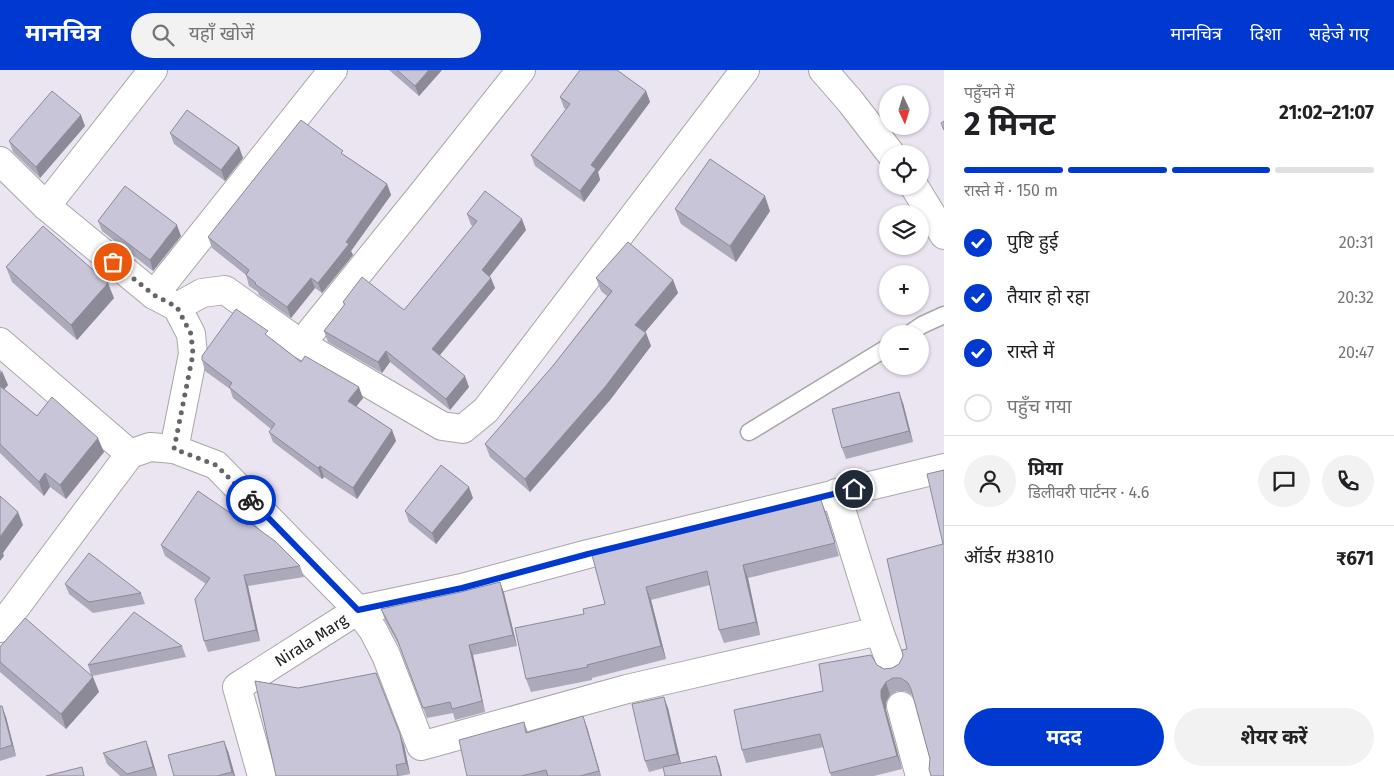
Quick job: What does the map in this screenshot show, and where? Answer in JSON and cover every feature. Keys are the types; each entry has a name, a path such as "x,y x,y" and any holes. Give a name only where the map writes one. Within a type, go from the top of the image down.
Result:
{"street":[{"path":"46,206 153,70"},
{"path":"166,301 333,70"},
{"path":"300,344 521,70"},
{"path":"166,301 225,290 300,344 442,426 463,429 486,410 745,70"},
{"path":"823,70 850,101 883,145"},
{"path":"0,161 46,206 166,301 191,334 193,354 174,449"},
{"path":"920,195 944,235"},
{"path":"0,342 130,454"},
{"path":"0,628 130,454 150,447 174,449 216,465 358,610 373,630 386,655 421,746 627,689 879,631"},
{"name":"Nirala Marg","path":"262,776 237,687 358,610 462,588 588,554 944,468"},
{"path":"836,493 879,631 892,666"},
{"path":"901,706 920,776"}],"lane":[{"path":"925,325 944,315"},
{"path":"749,432 879,353"}],"building":[{"path":"397,70 429,70 415,86"},
{"path":"580,70 617,70 646,91 591,165 596,169 580,191 531,155 570,104 560,97"},
{"path":"52,91 81,115 36,167 9,141"},
{"path":"187,110 239,147 221,170 170,133"},
{"path":"301,120 343,151 341,153 387,184 346,242 349,244 318,283 311,278 287,307 255,284 246,275 249,270 208,237"},
{"path":"710,159 765,196 730,246 675,209"},
{"path":"125,186 177,225 150,260 98,221"},
{"path":"485,191 522,219 482,270 491,278 432,349 465,376 446,399 386,351 378,362 324,331 345,304 343,302 362,277 404,310 477,221 467,214"},
{"path":"43,226 108,283 71,325 6,267"},
{"path":"628,242 673,280 635,325 646,333 605,387 525,479 485,444 552,367 612,291 596,278"},
{"path":"236,309 268,331 265,334 301,362 305,356 359,387 348,401 392,430 353,488 320,466 318,468 269,432 275,424 229,387 232,383 202,360 202,356"},
{"path":"0,386 37,416 52,397 98,438 60,485 45,473 39,482 0,444"},
{"path":"899,392 909,431 842,448 832,409"},
{"path":"441,465 469,487 432,533 405,511"},
{"path":"944,470 944,776 931,776 929,769 930,759 911,689 908,683 901,678 893,678 886,682 881,690 881,697 897,756 830,773 820,734 742,750 734,710 823,691 819,664 871,655 877,665 884,669 892,668 899,664 903,656 902,650 907,649 887,559 943,544 927,474"},
{"path":"198,491 275,541 300,566 244,575 256,630 204,641 195,599 210,578 161,545"},
{"path":"0,496 18,512 0,537"},
{"path":"821,500 835,543 743,565 756,622 719,630 707,571 646,587 661,646 587,665 588,667 526,679 515,628 584,614 583,609 605,604 592,555"},
{"path":"89,553 141,593 89,602 65,584"},
{"path":"500,582 513,635 469,645 482,701 452,709 450,702 423,708 397,639 381,609"},
{"path":"134,612 182,646 88,665"},
{"path":"25,618 93,677 61,714 0,662 0,647"},
{"path":"376,673 400,734 406,763 396,765 398,776 276,776 255,681 298,688"},
{"path":"664,697 677,754 645,761 632,704"},
{"path":"0,706 2,706 12,745 0,749"},
{"path":"583,716 599,771 580,776 548,776 546,770 521,776 467,776 459,740 524,722 526,733"},
{"path":"146,741 153,767 127,774 103,753"},
{"path":"224,741 232,772 217,776 174,776 168,755"},
{"path":"716,756 721,776 665,776 663,767"},
{"path":"82,767 84,776 46,776"}],"way so far":[{"path":"113,262 154,295 177,307 191,334 193,354 174,449 216,465 251,500"}],"route":[{"path":"251,500 358,610 462,588 588,554 854,489"}]}
